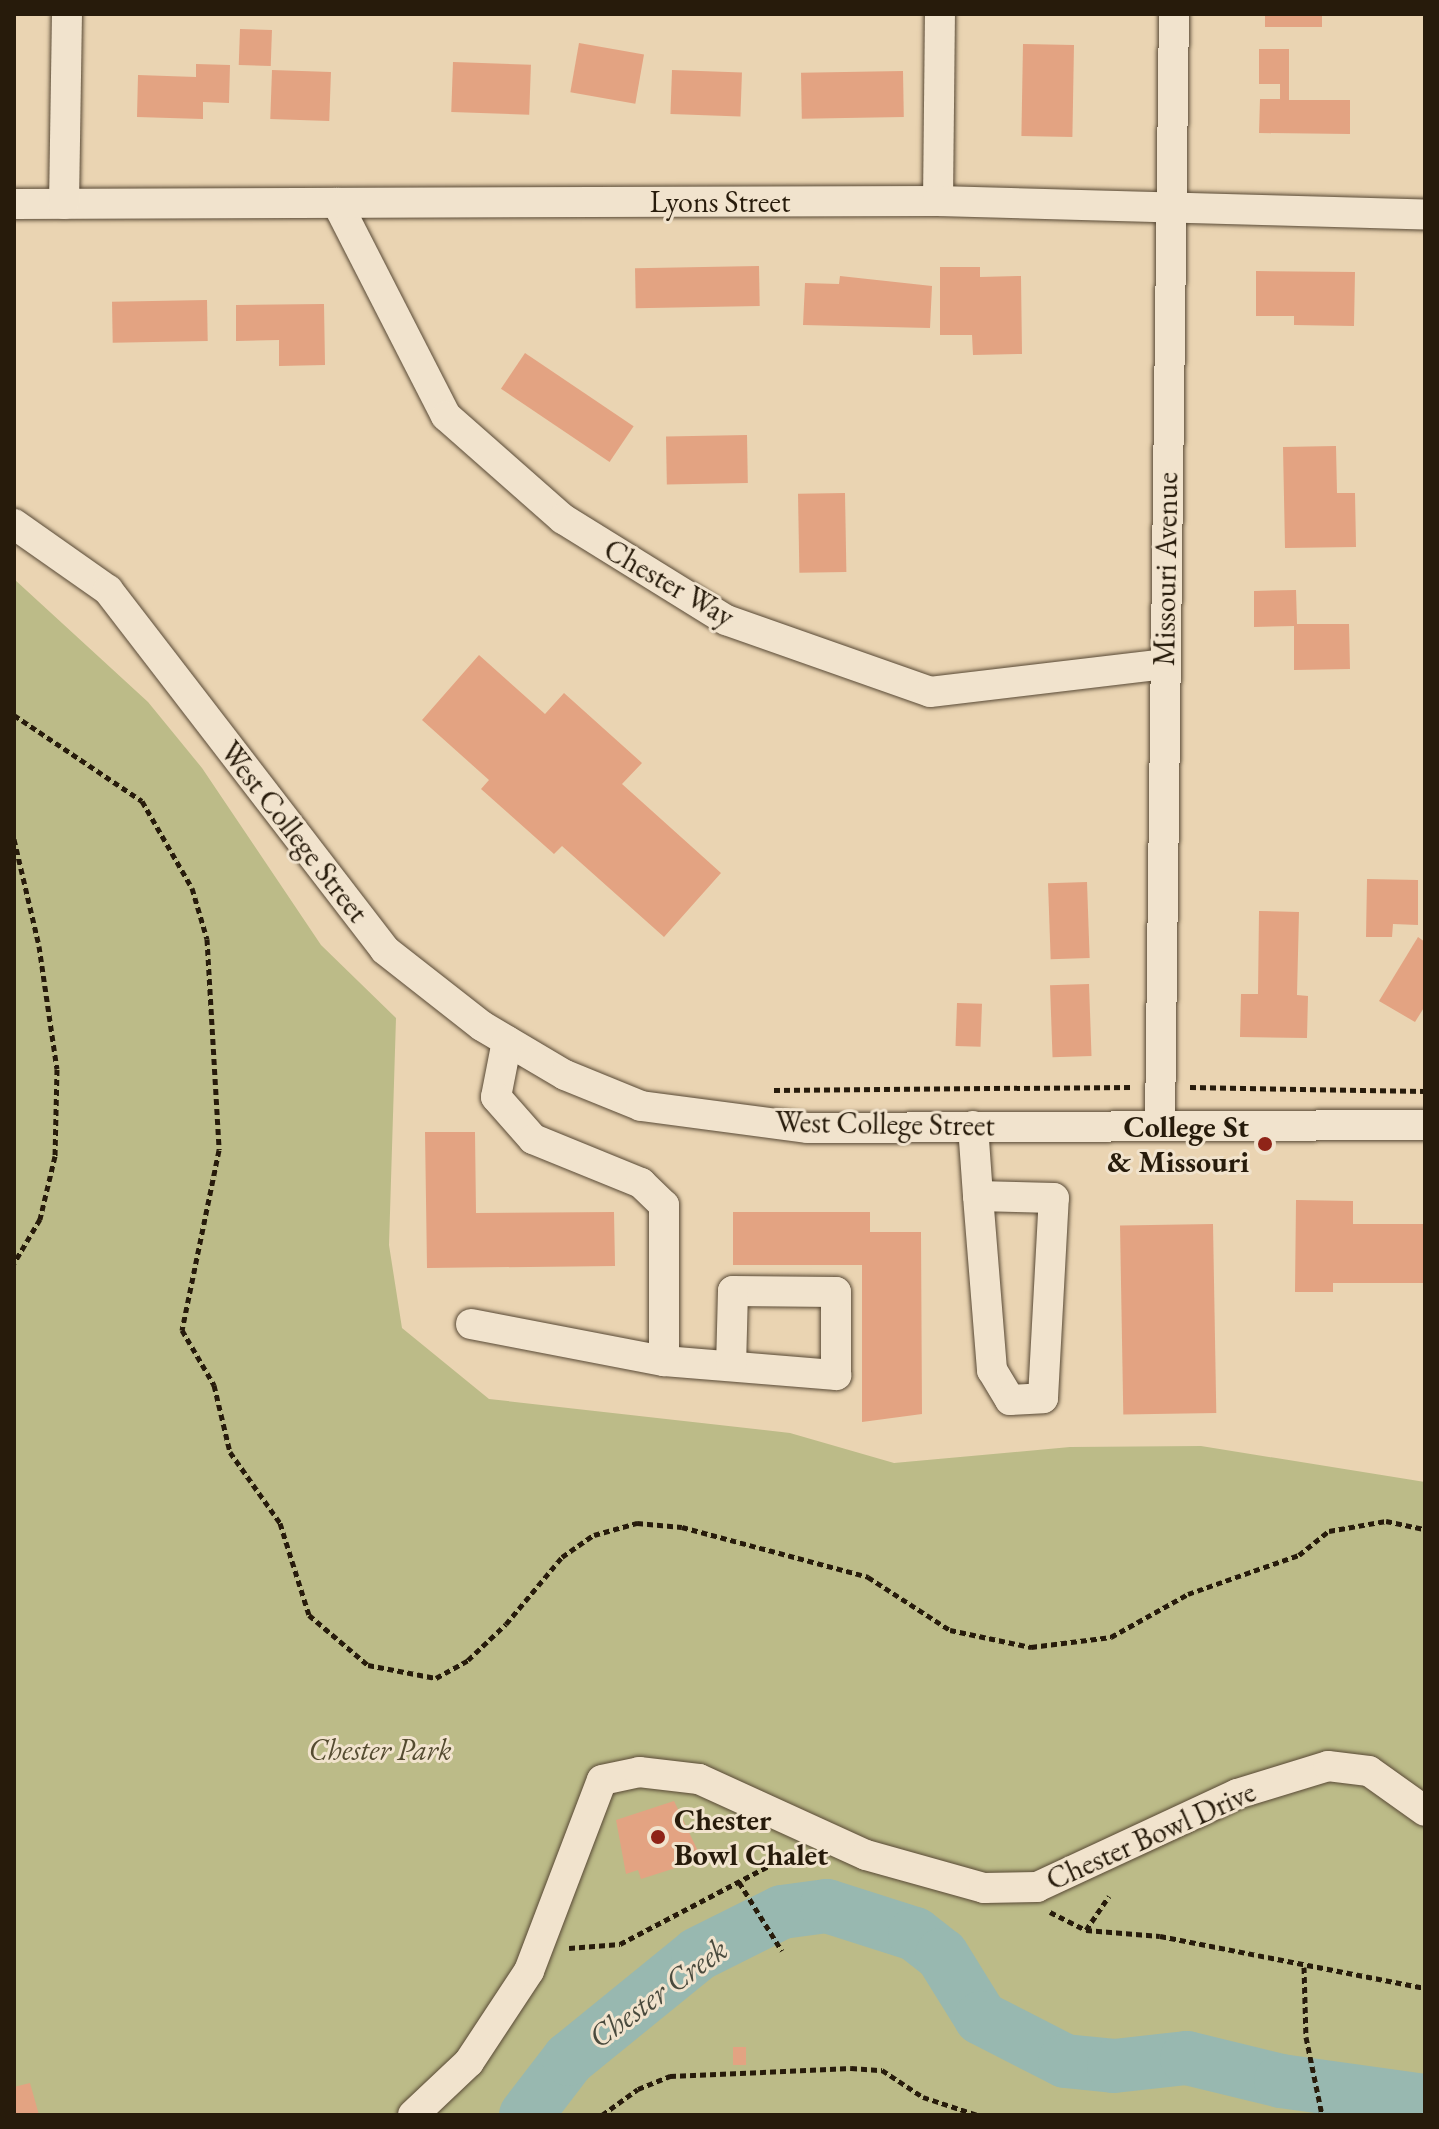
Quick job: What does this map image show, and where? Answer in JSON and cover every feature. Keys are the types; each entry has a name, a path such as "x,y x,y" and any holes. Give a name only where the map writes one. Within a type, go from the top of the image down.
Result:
{"street":[{"path":"64,204 67,14"},
{"path":"938,201 940,14"},
{"name":"Missouri Avenue","path":"1160,1123 1174,14"},
{"name":"Lyons Street","path":"14,204 938,201 1425,215"},
{"name":"Chester Way","path":"337,203 446,416 563,519 726,620 930,692 1164,664"},
{"name":"West College Street","path":"14,524 108,590 385,950 507,1041 565,1075 641,1106 807,1128 1160,1123 1425,1125"},
{"path":"507,1041 496,1097 533,1139 641,1183 664,1205 664,1361"},
{"path":"973,1126 978,1196 992,1370 1010,1400 1043,1398 1054,1198 978,1196"},
{"path":"471,1324 664,1361 731,1366"},
{"name":"Chester Bowl Drive","path":"413,2115 469,2062 536,1950 602,1780 639,1772 699,1779 866,1855 984,1888 1037,1887 1237,1794 1328,1766 1369,1771 1425,1811"}],"path":[{"path":"14,715 142,801 192,888 207,939 219,1150 182,1330 214,1385 230,1452 280,1523 309,1615 368,1665 436,1678 496,1633 562,1557 594,1535 637,1523 682,1527 868,1577 950,1630 1031,1647 1111,1637 1188,1594 1299,1555 1329,1531 1386,1521 1425,1529"},
{"path":"14,839 39,946 57,1069 55,1156 40,1219 14,1263"},
{"path":"766,1090 1160,1087 1425,1091"},
{"path":"536,1950 620,1944 824,1835"},
{"path":"739,1882 782,1951"},
{"path":"1037,1887 1053,1919 1086,1930 1160,1936 1304,1967 1425,1988"},
{"path":"1086,1930 1109,1896"},
{"path":"1304,1967 1306,2037 1322,2115"},
{"path":"602,2115 670,2076 851,2068 882,2070 923,2097 977,2115"}],"green space":[{"name":"Chester Park","path":"14,579 148,702 202,768 321,945 396,1018 389,1245 402,1328 489,1399 790,1433 894,1463 1070,1447 1201,1446 1425,1482 1425,2115 14,2115"}],"building":[{"path":"1265,14 1322,14 1322,27 1265,27"},
{"path":"240,29 272,30 271,66 239,65"},
{"path":"579,43 644,54 635,104 570,92"},
{"path":"1023,44 1074,45 1072,137 1021,136"},
{"path":"1259,49 1289,49 1289,100 1350,100 1350,134 1259,133 1260,99 1280,99 1280,84 1259,84"},
{"path":"453,62 531,65 529,115 451,112"},
{"path":"196,64 230,65 229,103 203,102 203,119 137,117 138,75 196,77"},
{"path":"272,70 331,72 329,121 270,119"},
{"path":"672,70 742,72 740,116 670,114"},
{"path":"903,71 904,117 802,119 801,73"},
{"path":"759,266 760,306 636,308 635,268"},
{"path":"940,267 980,267 980,277 1021,276 1022,354 973,355 972,335 940,335"},
{"path":"1256,271 1355,272 1354,326 1294,325 1294,316 1256,316"},
{"path":"840,276 932,286 930,328 803,325 805,283 839,284"},
{"path":"207,300 208,341 113,343 112,302"},
{"path":"324,304 325,365 279,366 279,340 236,341 236,305"},
{"path":"525,353 634,426 610,462 501,389"},
{"path":"747,435 748,483 667,484 666,436"},
{"path":"1336,446 1337,493 1355,493 1356,547 1285,548 1283,447"},
{"path":"845,493 846,572 799,573 798,494"},
{"path":"1296,590 1297,624 1349,624 1350,669 1294,670 1294,626 1254,627 1254,591"},
{"path":"479,655 545,714 564,693 642,763 622,784 721,873 664,937 562,846 554,854 481,789 489,780 422,720"},
{"path":"1367,879 1418,880 1418,925 1393,924 1392,937 1366,937"},
{"path":"1087,882 1090,958 1051,959 1048,883"},
{"path":"1259,911 1299,912 1297,995 1308,996 1307,1038 1240,1037 1241,994 1258,994"},
{"path":"1418,937 1425,942 1425,1006 1415,1022 1379,1001"},
{"path":"1089,984 1092,1056 1053,1057 1050,985"},
{"path":"957,1003 982,1004 980,1047 955,1046"},
{"path":"425,1132 475,1132 476,1213 614,1212 615,1266 427,1268"},
{"path":"1296,1200 1353,1201 1353,1224 1425,1224 1425,1283 1333,1283 1333,1292 1295,1292"},
{"path":"733,1212 870,1212 870,1232 921,1232 922,1414 862,1422 862,1265 733,1265"},
{"path":"1213,1224 1216,1413 1123,1415 1120,1226"},
{"name":"Chester Bowl Chalet","path":"674,1801 698,1851 688,1854 691,1863 641,1879 638,1870 626,1874 616,1820"},
{"path":"733,2047 746,2047 746,2065 733,2065"},
{"path":"30,2083 39,2115 14,2115 14,2087"}],"waterway":[{"name":"Chester Creek","path":"526,2115 569,2059 698,1954 782,1912 827,1906 915,1934 942,1955 981,2018 1065,2061 1114,2066 1187,2058 1281,2081 1425,2101"}],"place":[{"name":"College St & Missouri","path":"1265,1144"},
{"name":"Chester Bowl Chalet","path":"658,1837"}]}
